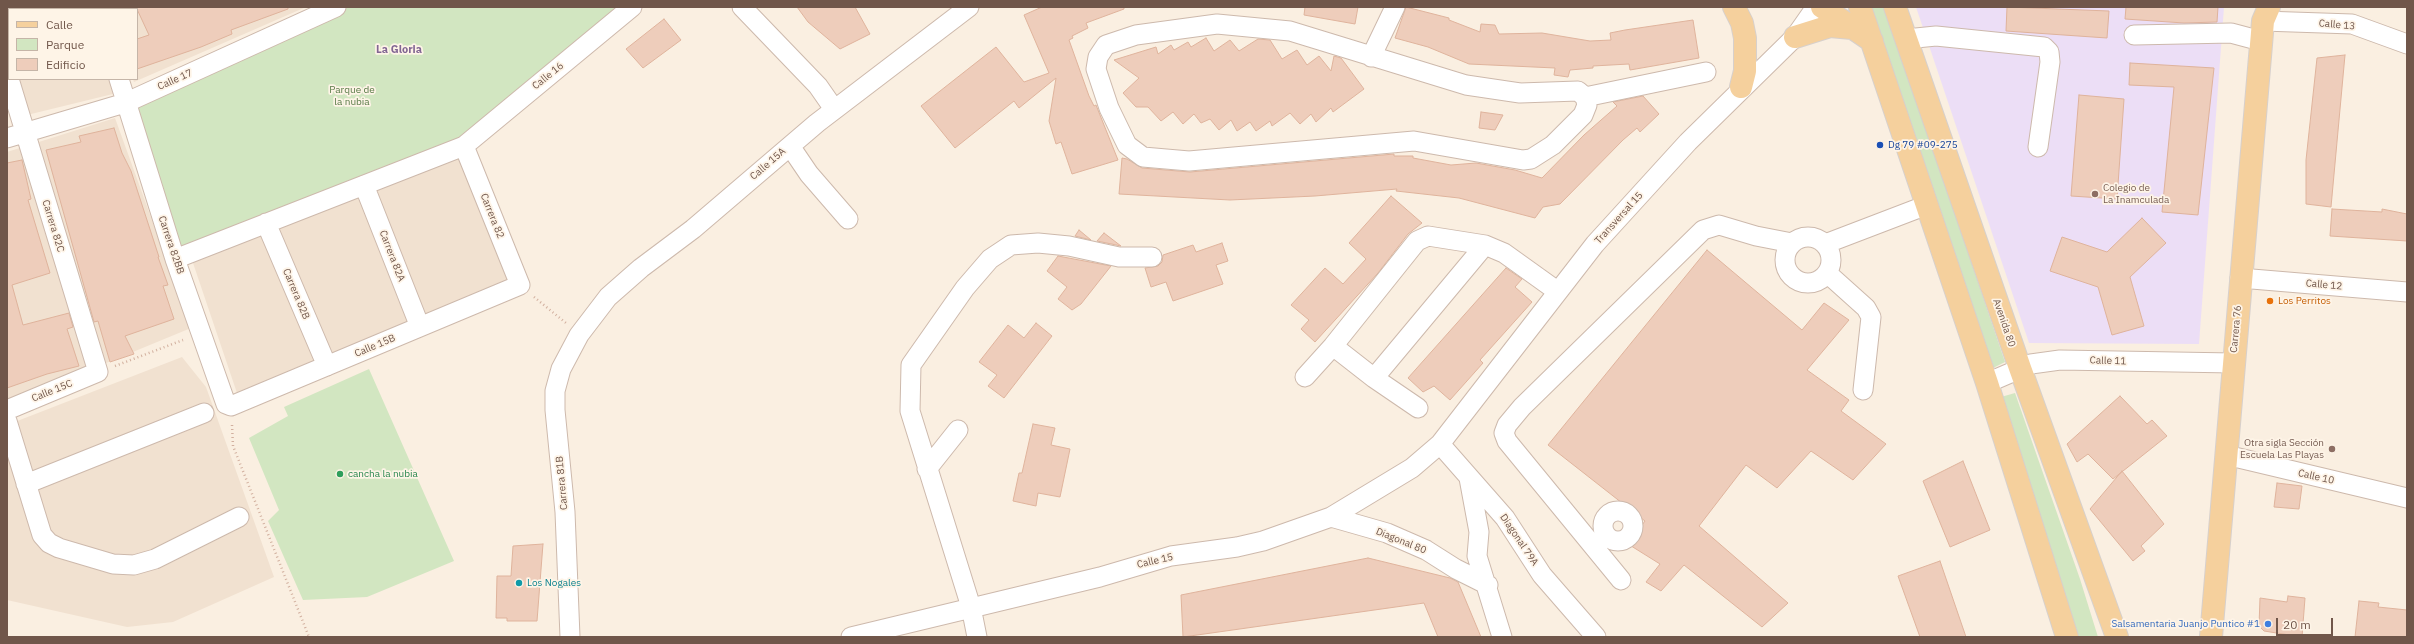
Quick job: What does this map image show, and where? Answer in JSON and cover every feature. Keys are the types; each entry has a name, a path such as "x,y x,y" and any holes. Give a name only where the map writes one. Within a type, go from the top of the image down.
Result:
{"main road":[{"path":"1734,7 1742,23 1745,38 1745,71 1741,87"},
{"path":"1822,7 1872,41"},
{"path":"1860,7 1987,383 2067,637"},
{"name":"Avenida 80","path":"1895,7 2020,368 2117,637"},
{"name":"Carrera 76","path":"2211,637 2240,278 2263,19"},
{"path":"1795,36 1830,26 1852,28"}],"street":[{"name":"Calle 17","path":"16,135 125,103 336,7"},
{"name":"Calle 16","path":"175,259 464,146 632,7"},
{"path":"742,7 818,86 834,109"},
{"name":"Calle 15A","path":"579,335 608,298 641,268 692,229 834,109 969,7"},
{"path":"1371,57 1394,7"},
{"name":"Transversal 15","path":"1440,444 1557,291 1595,244 1741,87 1795,36 1816,7"},
{"name":"Calle 13","path":"2134,35 2231,33 2263,19 2352,24 2407,44"},
{"path":"1217,24 1290,31 1371,57 1466,85 1520,93 1578,91 1585,97 1586,105 1583,115 1575,125 1553,145 1531,159 1523,160 1414,141 1189,161 1143,157 1127,144 1109,108 1096,69 1098,57 1106,45 1136,35 1217,24"},
{"path":"1906,39 1936,36 2044,47 2049,52 2050,62 2038,147"},
{"path":"1585,97 1706,72"},
{"name":"Carrera 82C","path":"9,80 16,135 98,372"},
{"name":"Carrera 82BB","path":"119,80 125,103 175,259 226,404 231,406"},
{"name":"Carrera 82","path":"464,146 520,285"},
{"path":"790,146 809,174 848,219"},
{"name":"Carrera 82A","path":"364,185 420,327"},
{"path":"1825,244 1927,205"},
{"name":"Carrera 82B","path":"266,223 327,366"},
{"path":"1621,580 1596,536 1507,441 1504,433 1507,425 1522,407 1703,230 1719,225 1756,236 1792,243"},
{"path":"1305,377 1333,346 1423,238 1428,236 1485,245 1504,253 1557,291"},
{"path":"1812,237 1825,244 1831,258 1827,273 1814,282 1799,281 1792,277 1785,264 1785,256 1792,243 1798,239 1812,237"},
{"path":"977,637 971,607 910,411 911,365 965,288 990,259 1011,245 1038,243 1069,246 1119,257 1152,257"},
{"path":"1374,378 1485,245"},
{"path":"1827,273 1866,308 1871,317 1863,390"},
{"name":"Calle 12","path":"2240,278 2407,292"},
{"name":"Calle 15B","path":"231,406 520,285"},
{"name":"Carrera 81B","path":"570,637 565,512 555,410 555,391 561,369 579,335"},
{"path":"1333,346 1374,378 1418,408"},
{"name":"Calle 11","path":"1987,383 2020,368 2043,362 2066,360 2233,363"},
{"name":"Calle 15C","path":"7,410 98,372"},
{"path":"26,484 204,413"},
{"path":"7,422 42,535 49,543 113,564 134,565 155,559 239,517"},
{"path":"927,469 958,430"},
{"name":"Diagonal 79A","path":"1440,444 1505,518 1542,575 1596,637"},
{"name":"Calle 15","path":"851,637 1100,577 1171,556 1237,547 1262,541 1331,517 1412,468 1440,444"},
{"name":"Calle 10","path":"2226,455 2407,498"},
{"path":"1469,478 1479,532 1477,556 1488,585 1502,637"},
{"name":"Diagonal 80","path":"1331,517 1387,533 1426,550 1456,569 1488,585"},
{"path":"1479,532 1505,518"}],"path":[{"path":"520,285 579,335"},
{"path":"98,372 202,333"},
{"path":"231,406 233,446 309,637"}],"shaded area":[{"path":"7,7 90,8 8,8 8,28"},
{"path":"306,7 134,82 133,80 138,80 138,8 109,8"},
{"name":"Colegio de La Inamculada","path":"1916,7 2224,7 2199,344 2029,343"},
{"path":"17,80 113,80 117,93 27,115"},
{"path":"115,118 191,328 7,404 7,152"},
{"path":"460,157 513,283 238,396 192,260"},
{"path":"182,357 206,387 274,577 173,622 127,627 7,600 7,425"}],"green space":[{"name":"Parque de la nubia","path":"336,7 632,7 464,146 175,259 125,103"},
{"path":"1870,7 1885,7 2005,362 1991,369"},
{"name":"cancha la nubia","path":"369,369 454,561 367,597 303,600 268,521 279,510 249,438 288,416 284,407"},
{"path":"2015,393 2080,579 2098,637 2079,637 2001,397"}],"building":[{"path":"288,7 288,9 231,30 232,34 201,47 138,69 138,39 149,35 138,11 138,8 136,8"},
{"path":"797,7 855,7 870,34 840,49 808,22"},
{"path":"1042,7 1124,7 1124,9 1086,23 1088,28 1072,36 1073,38 1069,40 1089,96 1094,106 1096,105 1118,160 1072,174 1061,142 1056,144 1049,121 1056,78 1019,108 1014,101 955,148 921,106 996,47 1024,82 1049,73 1024,15"},
{"path":"1305,7 1358,7 1355,24 1304,15"},
{"path":"1406,7 1449,18 1449,20 1480,32 1481,24 1495,25 1499,34 1542,33 1590,41 1611,40 1610,33 1693,20 1699,58 1630,70 1629,64 1593,66 1593,68 1570,70 1568,77 1554,75 1555,68 1469,64 1428,47 1395,38"},
{"path":"2007,7 2109,11 2107,38 2006,31"},
{"path":"2126,7 2218,7 2217,22 2184,23 2125,19"},
{"path":"664,19 681,40 643,68 626,49"},
{"path":"1206,38 1214,51 1230,40 1239,51 1258,39 1270,40 1282,59 1297,50 1307,65 1319,56 1331,71 1334,56 1341,58 1364,89 1333,112 1331,108 1316,122 1311,114 1300,124 1290,113 1272,126 1270,121 1256,131 1250,122 1237,131 1231,120 1219,130 1210,119 1201,123 1194,114 1183,124 1173,112 1161,121 1148,107 1136,107 1123,93 1139,78 1114,60 1156,47 1158,54 1171,45 1174,50 1188,42 1191,47"},
{"path":"2345,55 2331,207 2306,204 2306,160 2317,58"},
{"path":"2130,63 2214,68 2198,215 2162,212 2174,87 2129,85"},
{"path":"2079,95 2124,99 2117,199 2071,196"},
{"path":"1643,96 1659,114 1640,132 1637,128 1623,140 1560,204 1543,207 1535,218 1459,198 1396,191 1397,189 1315,196 1230,200 1119,194 1122,158 1127,159 1142,168 1190,172 1394,154 1394,156 1413,156 1413,158 1451,165 1476,163 1515,170 1542,178 1584,135 1617,106 1613,102"},
{"path":"1481,112 1503,115 1495,130 1479,128"},
{"path":"114,128 122,153 131,171 168,285 163,286 174,319 125,336 134,354 110,362 98,321 94,322 46,150 81,142 79,136"},
{"path":"22,160 31,199 28,200 50,273 12,285 23,325 69,313 73,327 67,329 79,366 47,374 7,388 7,163"},
{"path":"1391,196 1422,223 1408,234 1378,273 1315,342 1301,329 1309,320 1291,305 1325,268 1343,284 1366,259 1349,243"},
{"path":"2332,209 2382,212 2382,209 2407,214 2407,241 2330,236"},
{"path":"2142,218 2166,243 2130,277 2144,326 2112,335 2098,287 2050,271 2062,237 2107,252"},
{"path":"1079,230 1091,240 1075,236"},
{"path":"1104,233 1121,246 1097,241"},
{"path":"1222,243 1228,261 1216,265 1223,284 1173,301 1166,282 1151,287 1145,268 1158,266 1162,262 1163,255 1193,245 1196,252"},
{"path":"1707,250 1802,330 1824,303 1849,320 1807,370 1849,400 1841,411 1886,444 1853,480 1811,451 1777,488 1746,465 1699,526 1788,603 1762,627 1684,565 1661,591 1646,582 1660,564 1628,544 1645,521 1548,445"},
{"path":"1058,256 1111,266 1081,304 1072,310 1058,299 1067,287 1047,271"},
{"path":"1506,268 1522,279 1515,287 1532,302 1480,360 1483,363 1450,400 1434,386 1423,392 1408,378"},
{"path":"1036,323 1052,336 1004,398 988,386 997,375 979,362 1008,325 1024,338"},
{"path":"2120,396 2147,424 2152,420 2167,436 2113,479 2088,454 2077,462 2067,444"},
{"path":"1033,424 1055,428 1051,445 1070,449 1060,497 1038,493 1036,506 1013,501 1019,473 1022,473"},
{"path":"1963,461 1990,530 1950,547 1923,481"},
{"path":"2122,471 2164,524 2141,546 2145,551 2133,561 2090,509"},
{"path":"2277,483 2302,486 2299,509 2274,507"},
{"name":"Los Nogales","path":"543,544 537,621 507,621 507,618 496,618 497,576 511,576 513,546"},
{"path":"1368,558 1450,578 1458,582 1481,637 1438,637 1424,603 1183,637 1181,595"},
{"path":"1940,561 1966,637 1920,637 1898,576"},
{"path":"2288,596 2305,598 2302,637 2264,631 2259,626 2260,598 2287,602"},
{"path":"2359,601 2379,603 2378,607 2407,610 2407,637 2355,637"}],"place":[{"name":"Dg 79 #09-275","path":"1880,145"},
{"name":"Colegio de La Inamculada","path":"2095,194"},
{"name":"Los Perritos","path":"2270,301"},
{"name":"Otra sigla Sección Escuela Las Playas","path":"2332,449"},
{"name":"cancha la nubia","path":"340,474"},
{"name":"Los Nogales","path":"519,583"},
{"name":"Salsamentaria Juanjo Puntico #1","path":"2268,624"}],"district":[{"name":"La Gloria","path":"399,50"}]}
